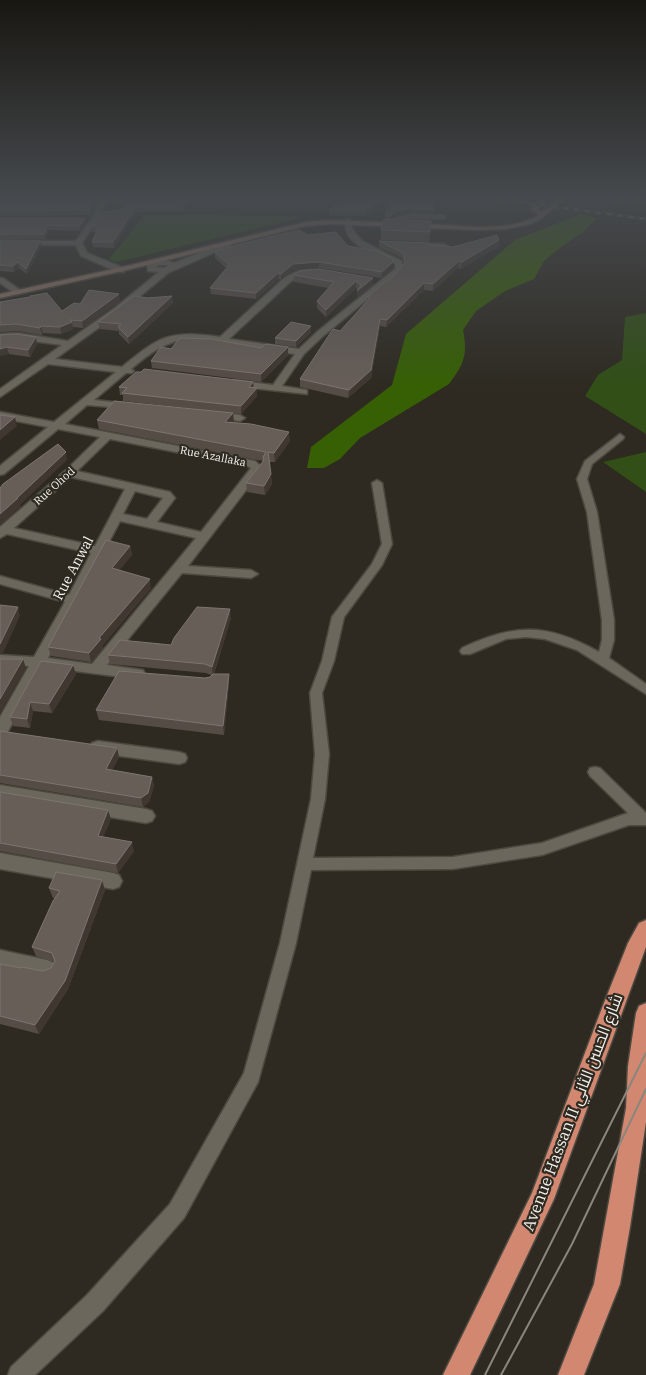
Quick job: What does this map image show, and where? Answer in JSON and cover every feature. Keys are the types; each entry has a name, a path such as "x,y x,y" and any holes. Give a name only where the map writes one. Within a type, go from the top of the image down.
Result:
{"highway":[{"name":"Avenue Hassan II شارع الحسن الثاني","path":"456,1375 542,1198 612,1008 638,943 646,929"},
{"path":"571,1375 607,1284 637,1108 639,1066 646,1013"}],"main road":[{"path":"0,296 152,261"},
{"path":"0,292 17,291"}],"street":[{"path":"101,261 118,268"},
{"path":"153,261 151,269 165,271"},
{"path":"154,261 169,263 174,266"},
{"path":"0,394 119,309 165,271 185,261"},
{"path":"276,388 301,352 339,317 399,270 399,263 395,261"},
{"path":"221,341 296,274 319,272"},
{"path":"0,280 17,291"},
{"path":"0,338 18,336 70,344"},
{"path":"0,472 152,347 178,336 192,336 301,352"},
{"path":"48,361 143,373"},
{"path":"219,382 304,392"},
{"path":"86,402 144,408"},
{"path":"202,414 240,418"},
{"name":"Rue Azallaka","path":"0,415 251,463 256,466 257,470 179,569 95,670"},
{"name":"Rue Ohod","path":"2,532 69,473 107,436"},
{"path":"69,473 132,486 168,496 169,498 150,523"},
{"name":"Rue Anwal","path":"0,731 73,600 132,486"},
{"path":"116,516 204,536"},
{"path":"2,532 99,551"},
{"path":"179,569 251,574"},
{"path":"0,592 6,582 73,600"},
{"path":"0,660 38,662 95,670 154,675"},
{"path":"0,731 19,735"},
{"path":"85,744 179,758"},
{"path":"0,792 146,816"},
{"path":"0,861 113,881"},
{"path":"0,959 47,969"}],"lane":[{"path":"603,659 608,640 608,620 592,512 582,479 588,463 620,438"},
{"path":"19,1375 95,1303 177,1211 252,1076 288,943 318,799 322,754 316,693 328,661 338,617 377,565 387,544 377,483"},
{"path":"466,651 505,635 529,632 553,636 577,645 603,659 646,690"},
{"path":"595,772 645,819"},
{"path":"305,864 453,863 542,848 629,819 645,819"}],"green space":[{"path":"490,261 544,261 534,279 505,291 476,311 463,330 465,353 458,371 449,384 360,438 340,459 324,468 307,468 311,447 392,385 406,334"},
{"path":"646,313 646,434 585,396 598,375 622,360 625,317"},
{"path":"646,452 646,492 603,462"}],"building":[{"path":"0,261 30,261 26,269 18,262 13,266 0,265"},
{"path":"225,261 393,261 382,272 319,262 293,264 281,274 278,273 256,293 210,288 229,265"},
{"path":"405,261 459,261 433,284 424,283 387,320 380,319 371,370 349,390 300,379 333,329 340,331 370,298 367,297 393,276"},
{"path":"319,269 373,278 357,291 361,285 356,281 326,310 317,301 334,282 294,275 299,271"},
{"path":"89,290 119,294 82,321 70,320 72,322 60,327 41,326 40,328 16,324 0,325 0,302 47,293 62,311 74,303 80,304"},
{"path":"134,296 148,298 172,296 128,337 118,327 121,324 98,322"},
{"path":"291,322 311,326 296,341 275,338"},
{"path":"16,334 36,337 28,350 7,347 0,349 0,335"},
{"path":"180,338 211,339 261,348 266,344 288,347 261,374 151,361 161,347 171,349"},
{"path":"144,369 253,382 249,387 257,388 241,406 122,393 127,388 119,387 136,372 141,372"},
{"path":"114,401 233,413 225,422 251,424 289,432 274,453 268,452 271,474 264,486 246,483 264,460 263,457 266,452 97,420"},
{"path":"0,415 15,417 0,430"},
{"path":"58,444 66,452 0,514 0,488 3,484"},
{"path":"106,540 130,546 112,568 150,579 99,638 101,639 89,653 48,647"},
{"path":"0,605 18,607 0,644"},
{"path":"197,607 230,609 212,667 205,664 108,655 120,640 171,645"},
{"path":"0,659 23,659 0,699"},
{"path":"41,661 73,665 49,704 30,702 27,719 10,717"},
{"path":"119,671 205,678 213,674 229,674 223,726 96,710"},
{"path":"0,731 117,748 106,769 152,777 148,793 141,798 0,775"},
{"path":"0,792 108,810 98,836 132,842 116,864 0,843"},
{"path":"56,872 102,880 65,981 35,1025 0,1016 0,964 43,971 51,968 55,961 52,953 32,947 53,901 60,891 49,888"}],"tram line":[{"path":"485,1375 646,1053"},
{"path":"501,1375 572,1244 646,1089"}]}
